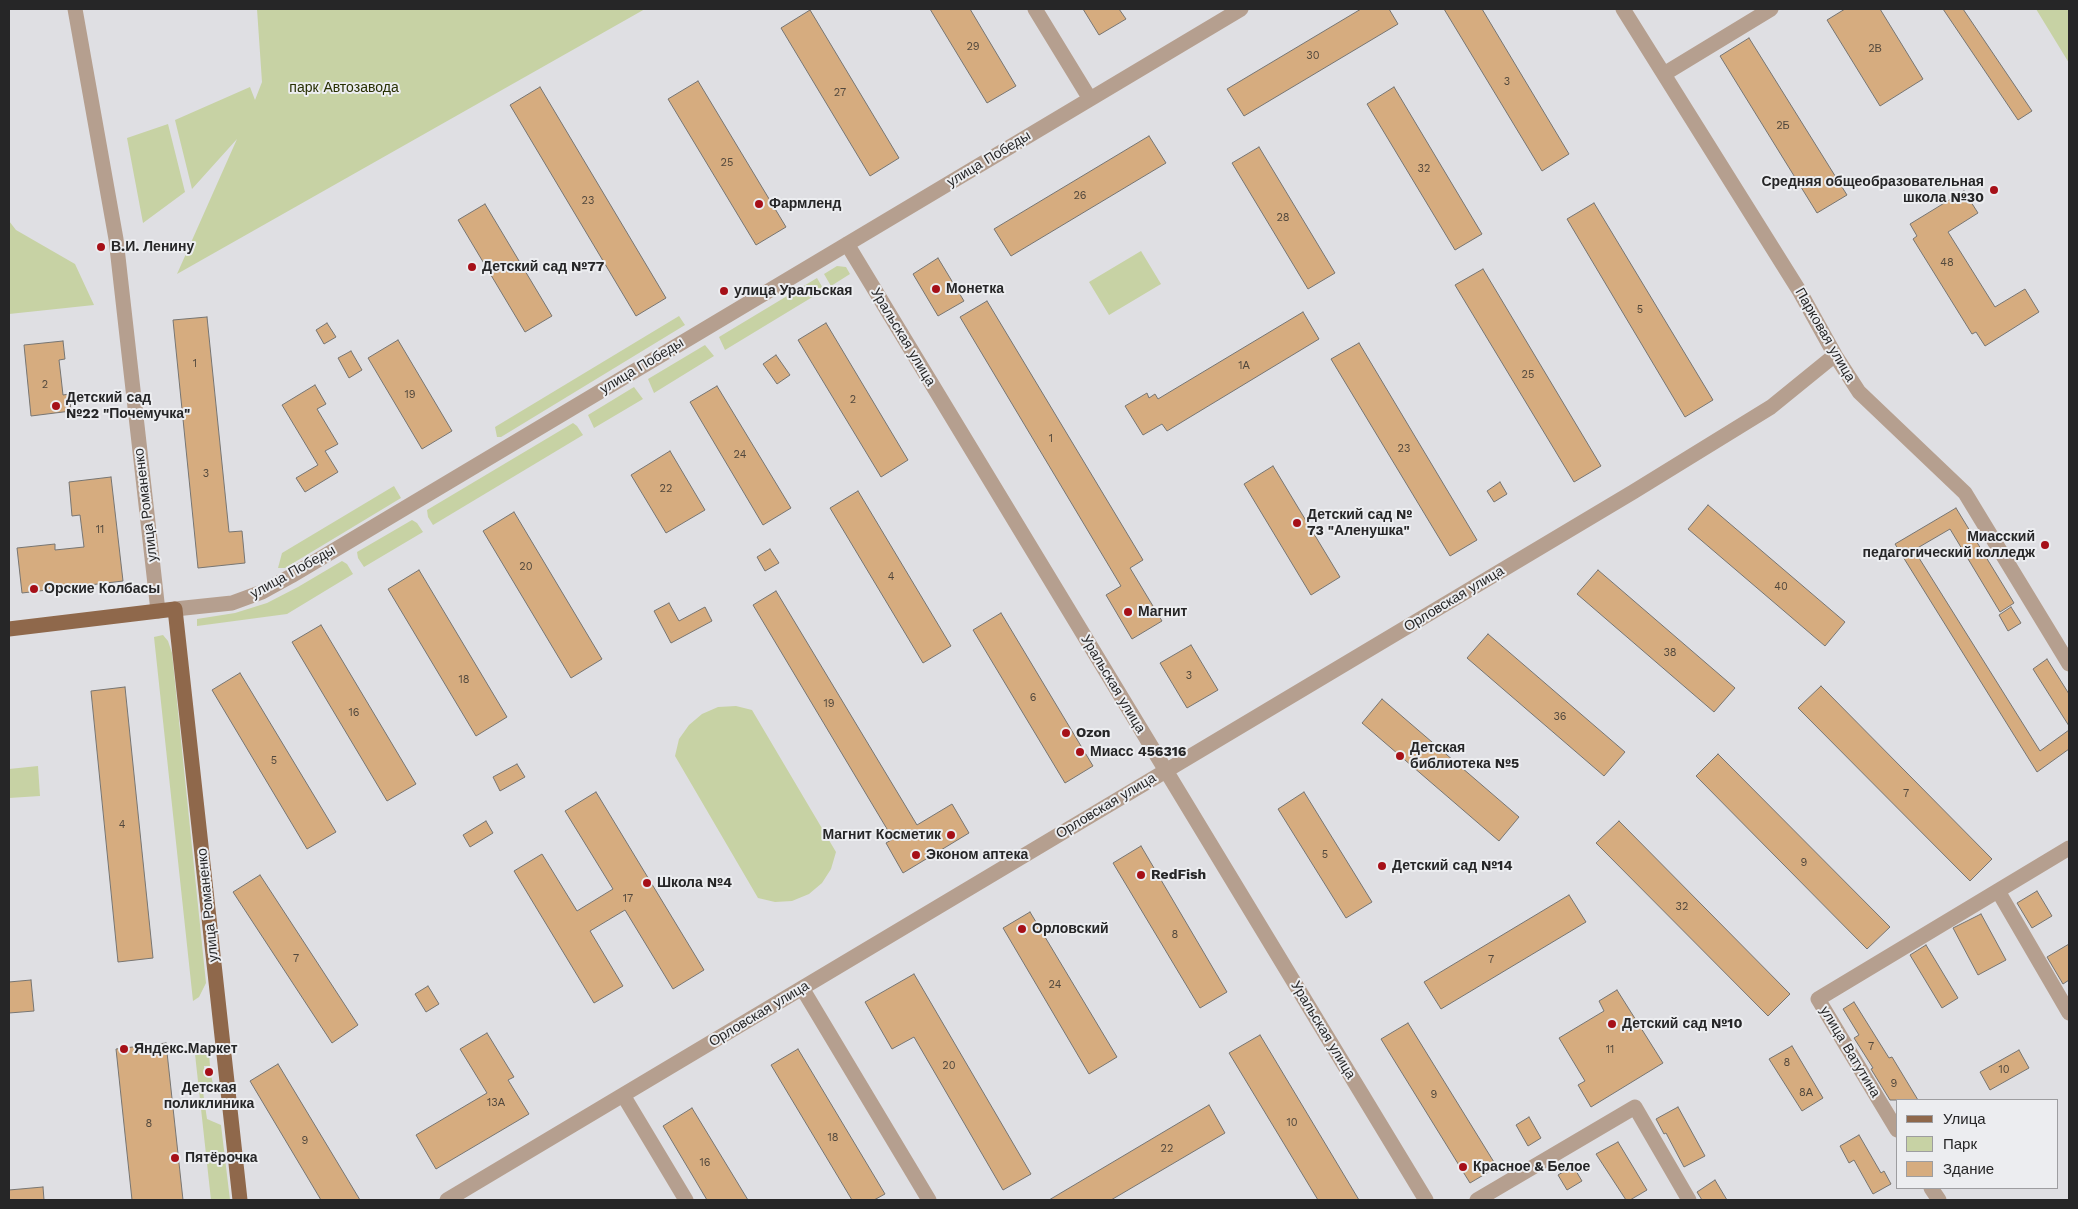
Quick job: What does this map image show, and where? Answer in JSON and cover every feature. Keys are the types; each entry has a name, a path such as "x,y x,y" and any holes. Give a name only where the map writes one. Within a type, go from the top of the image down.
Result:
{"main road":[{"name":"улица Победы","path":"9,628 175,610"},
{"name":"улица Романенко","path":"175,610 240,1200"}],"street":[{"name":"улица Романенко","path":"75,9 116,240 158,611"},
{"path":"1035,9 1090,99"},
{"name":"улица Победы","path":"175,610 232,603 262,592 1241,9"},
{"name":"Парковая улица","path":"1623,9 1800,292 1835,355 1860,392 1966,494 2069,664"},
{"path":"1664,74 1771,9"},
{"name":"Уральская улица","path":"847,244 1426,1200"},
{"name":"Орловская улица","path":"447,1200 1633,492 1771,407 1835,355"},
{"path":"2069,848 1998,891 2069,1014"},
{"name":"улица Ватутина","path":"1896,1128 1818,999 1998,891"},
{"path":"802,988 929,1200"},
{"path":"623,1095 686,1200"},
{"path":"1477,1200 1635,1107 1689,1200"},
{"path":"1932,1189 1939,1200"}],"green space":[{"name":"парк Автозавода","path":"257,9 645,9 177,274 237,139 192,189 175,120 250,87 255,100 262,82"},
{"path":"2036,9 2069,9 2069,63"},
{"path":"168,124 185,192 143,223 127,138"},
{"path":"9,221 16,230 75,264 94,305 9,314"},
{"path":"1141,251 1161,284 1109,315 1089,282"},
{"path":"837,266 846,267 850,274 831,286 824,274"},
{"path":"817,278 824,290 725,350 719,337"},
{"path":"679,316 685,325 501,437 497,437 495,427"},
{"path":"705,345 714,356 654,393 648,379"},
{"path":"634,387 643,399 594,428 588,415"},
{"path":"573,423 583,435 433,525 428,517 427,510"},
{"path":"394,486 401,498 285,568 278,568 282,553"},
{"path":"412,520 417,523 423,532 364,567 358,558 357,552"},
{"path":"342,561 347,564 353,574 287,614 197,626 197,619 235,613 267,603"},
{"path":"163,635 168,641 172,653 206,983 199,997 193,1001 154,637"},
{"path":"736,706 752,710 836,852 831,869 822,883 809,894 792,901 775,902 758,898 675,756 679,739 689,725 702,714 718,707"},
{"path":"38,766 40,796 9,798 9,769"},
{"path":"209,1053 210,1066 204,1066 205,1076 211,1075 213,1084 202,1085 207,1119 221,1125 230,1200 211,1200 195,1054"}],"building":[{"path":"930,9 970,9 1016,86 987,103"},
{"path":"1083,9 1119,9 1126,19 1099,35"},
{"path":"1361,9 1389,9 1398,24 1244,116 1227,89"},
{"path":"1444,9 1482,9 1569,154 1542,171"},
{"path":"1845,9 1880,9 1923,79 1880,106 1827,20"},
{"path":"1943,9 1963,9 2032,111 2018,120"},
{"path":"810,10 899,158 870,176 781,28"},
{"path":"1749,38 1847,195 1817,213 1720,56"},
{"path":"698,81 786,227 756,245 668,99"},
{"path":"540,87 666,298 636,316 510,105"},
{"path":"1394,87 1482,234 1455,250 1367,104"},
{"path":"1149,136 1166,163 1011,256 994,229"},
{"path":"1259,147 1335,273 1308,289 1232,163"},
{"path":"1964,191 1978,213 1948,232 1995,307 2025,289 2039,312 1985,346 1976,332 1972,334 1913,239 1917,236 1910,224"},
{"path":"1594,203 1713,400 1685,417 1567,219"},
{"path":"485,204 552,316 525,332 458,220"},
{"path":"938,258 964,301 938,316 913,274"},
{"path":"1483,269 1601,466 1574,482 1455,285"},
{"path":"987,301 1143,560 1130,568 1162,621 1132,639 1106,595 1121,586 960,317"},
{"path":"1303,312 1319,339 1167,431 1162,424 1143,435 1125,406 1147,393 1149,398 1155,394 1158,399"},
{"path":"207,317 229,532 242,531 245,563 198,568 173,320"},
{"path":"327,323 336,337 324,344 316,330"},
{"path":"826,323 908,460 881,477 798,340"},
{"path":"398,340 452,431 422,449 368,358"},
{"path":"63,341 65,359 59,360 63,395 69,394 71,411 31,416 24,345"},
{"path":"1359,343 1477,540 1450,556 1331,359"},
{"path":"351,351 362,370 349,378 338,358"},
{"path":"776,355 790,375 777,384 763,364"},
{"path":"315,385 326,404 317,409 338,444 325,451 338,472 305,492 296,478 318,465 282,405"},
{"path":"717,386 791,508 763,525 690,402"},
{"path":"670,451 705,510 666,533 631,475"},
{"path":"1273,466 1340,577 1311,595 1244,484"},
{"path":"111,477 123,581 22,593 17,548 55,544 55,550 84,547 80,515 72,516 69,482"},
{"path":"1500,482 1507,494 1494,502 1487,491"},
{"path":"858,491 951,646 923,663 830,508"},
{"path":"1708,505 1845,622 1825,646 1688,529"},
{"path":"1956,508 2014,603 2000,612 1950,529 1914,550 2040,751 2069,730 2069,749 2037,772 1895,544"},
{"path":"514,512 602,659 571,678 483,531"},
{"path":"770,549 779,563 765,571 757,557"},
{"path":"419,570 507,717 476,736 388,589"},
{"path":"1598,570 1735,688 1714,712 1577,594"},
{"path":"776,591 917,825 952,804 969,833 903,873 886,843 893,839 753,605"},
{"path":"669,603 679,621 705,607 712,621 671,643 654,611"},
{"path":"2011,607 2021,623 2008,631 1999,615"},
{"path":"1001,613 1093,766 1065,783 973,630"},
{"path":"321,625 416,784 387,801 292,642"},
{"path":"1488,634 1625,752 1604,776 1467,658"},
{"path":"1191,645 1218,690 1187,708 1160,663"},
{"path":"2047,659 2069,694 2069,726 2033,669"},
{"path":"240,673 336,832 307,849 212,690"},
{"path":"1821,686 1992,859 1970,881 1798,708"},
{"path":"125,687 153,958 118,962 91,691"},
{"path":"1382,699 1519,817 1499,841 1362,723"},
{"path":"1718,754 1890,927 1867,949 1696,776"},
{"path":"517,764 525,777 500,791 493,777"},
{"path":"596,792 704,970 673,989 625,910 590,931 623,986 594,1003 514,871 542,854 577,911 613,889 565,811"},
{"path":"1304,792 1372,902 1346,918 1278,809"},
{"path":"486,821 493,833 470,847 463,835"},
{"path":"1619,821 1790,994 1768,1016 1596,843"},
{"path":"1141,846 1227,992 1200,1008 1113,863"},
{"path":"260,875 358,1025 332,1043 233,892"},
{"path":"2037,891 2052,916 2032,928 2017,903"},
{"path":"1569,895 1586,922 1441,1009 1424,982"},
{"path":"1030,912 1117,1057 1089,1074 1003,928"},
{"path":"1981,914 2006,960 1978,975 1953,928"},
{"path":"2069,944 2069,980 2063,984 2047,957"},
{"path":"1926,945 1958,998 1942,1008 1910,955"},
{"path":"914,974 1031,1174 1003,1190 914,1037 892,1049 865,1002"},
{"path":"31,980 34,1011 9,1013 9,982"},
{"path":"428,986 439,1004 426,1012 415,994"},
{"path":"1617,990 1663,1063 1591,1107 1578,1085 1585,1081 1559,1038 1604,1011 1599,1001"},
{"path":"1854,1002 1889,1058 1892,1057 1917,1099 1890,1100 1854,1038 1859,1035 1843,1009"},
{"path":"1408,1023 1497,1167 1470,1183 1381,1039"},
{"path":"487,1033 514,1077 508,1080 529,1114 436,1169 416,1135 487,1093 460,1049"},
{"path":"1260,1035 1359,1200 1318,1200 1229,1053"},
{"path":"166,1043 183,1200 132,1200 116,1049"},
{"path":"1792,1046 1823,1098 1802,1111 1769,1059"},
{"path":"798,1049 885,1194 874,1200 852,1200 771,1065"},
{"path":"2019,1050 2029,1068 1990,1090 1980,1072"},
{"path":"278,1064 360,1200 321,1200 250,1081"},
{"path":"1209,1105 1225,1133 1111,1200 1049,1200"},
{"path":"1678,1107 1705,1156 1684,1167 1666,1133 1664,1134 1656,1119"},
{"path":"692,1108 748,1200 707,1200 663,1126"},
{"path":"1529,1117 1541,1138 1528,1146 1516,1125"},
{"path":"1859,1135 1881,1173 1884,1171 1891,1184 1873,1194 1854,1160 1849,1163 1840,1146"},
{"path":"1618,1142 1647,1190 1630,1200 1626,1200 1596,1154"},
{"path":"1573,1166 1582,1181 1567,1190 1558,1175"},
{"path":"1715,1180 1727,1200 1702,1200 1697,1192"},
{"path":"43,1187 44,1200 9,1200 9,1190"}],"place":[{"name":"Средняя общеобразовательная школа №30","path":"1994,190"},
{"name":"Фармленд","path":"759,204"},
{"name":"В.И. Ленину","path":"101,247"},
{"name":"Детский сад №77","path":"472,267"},
{"name":"Монетка","path":"936,289"},
{"name":"улица Уральская","path":"724,291"},
{"name":"Детский сад №22 \"Почемучка\"","path":"56,406"},
{"name":"Детский сад № 73 \"Аленушка\"","path":"1297,523"},
{"name":"Миасский педагогический колледж","path":"2045,545"},
{"name":"Орские Колбасы","path":"34,589"},
{"name":"Магнит","path":"1128,612"},
{"name":"Ozon","path":"1066,733"},
{"name":"Миасс 456316","path":"1080,752"},
{"name":"Детская библиотека №5","path":"1400,756"},
{"name":"Магнит Косметик","path":"951,835"},
{"name":"Эконом аптека","path":"916,855"},
{"name":"Детский сад №14","path":"1382,866"},
{"name":"RedFish","path":"1141,875"},
{"name":"Школа №4","path":"647,883"},
{"name":"Орловский","path":"1022,929"},
{"name":"Детский сад №10","path":"1612,1024"},
{"name":"Яндекс.Маркет","path":"124,1049"},
{"name":"Детская поликлиника","path":"209,1072"},
{"name":"Пятёрочка","path":"175,1158"},
{"name":"Красное & Белое","path":"1463,1167"}]}
